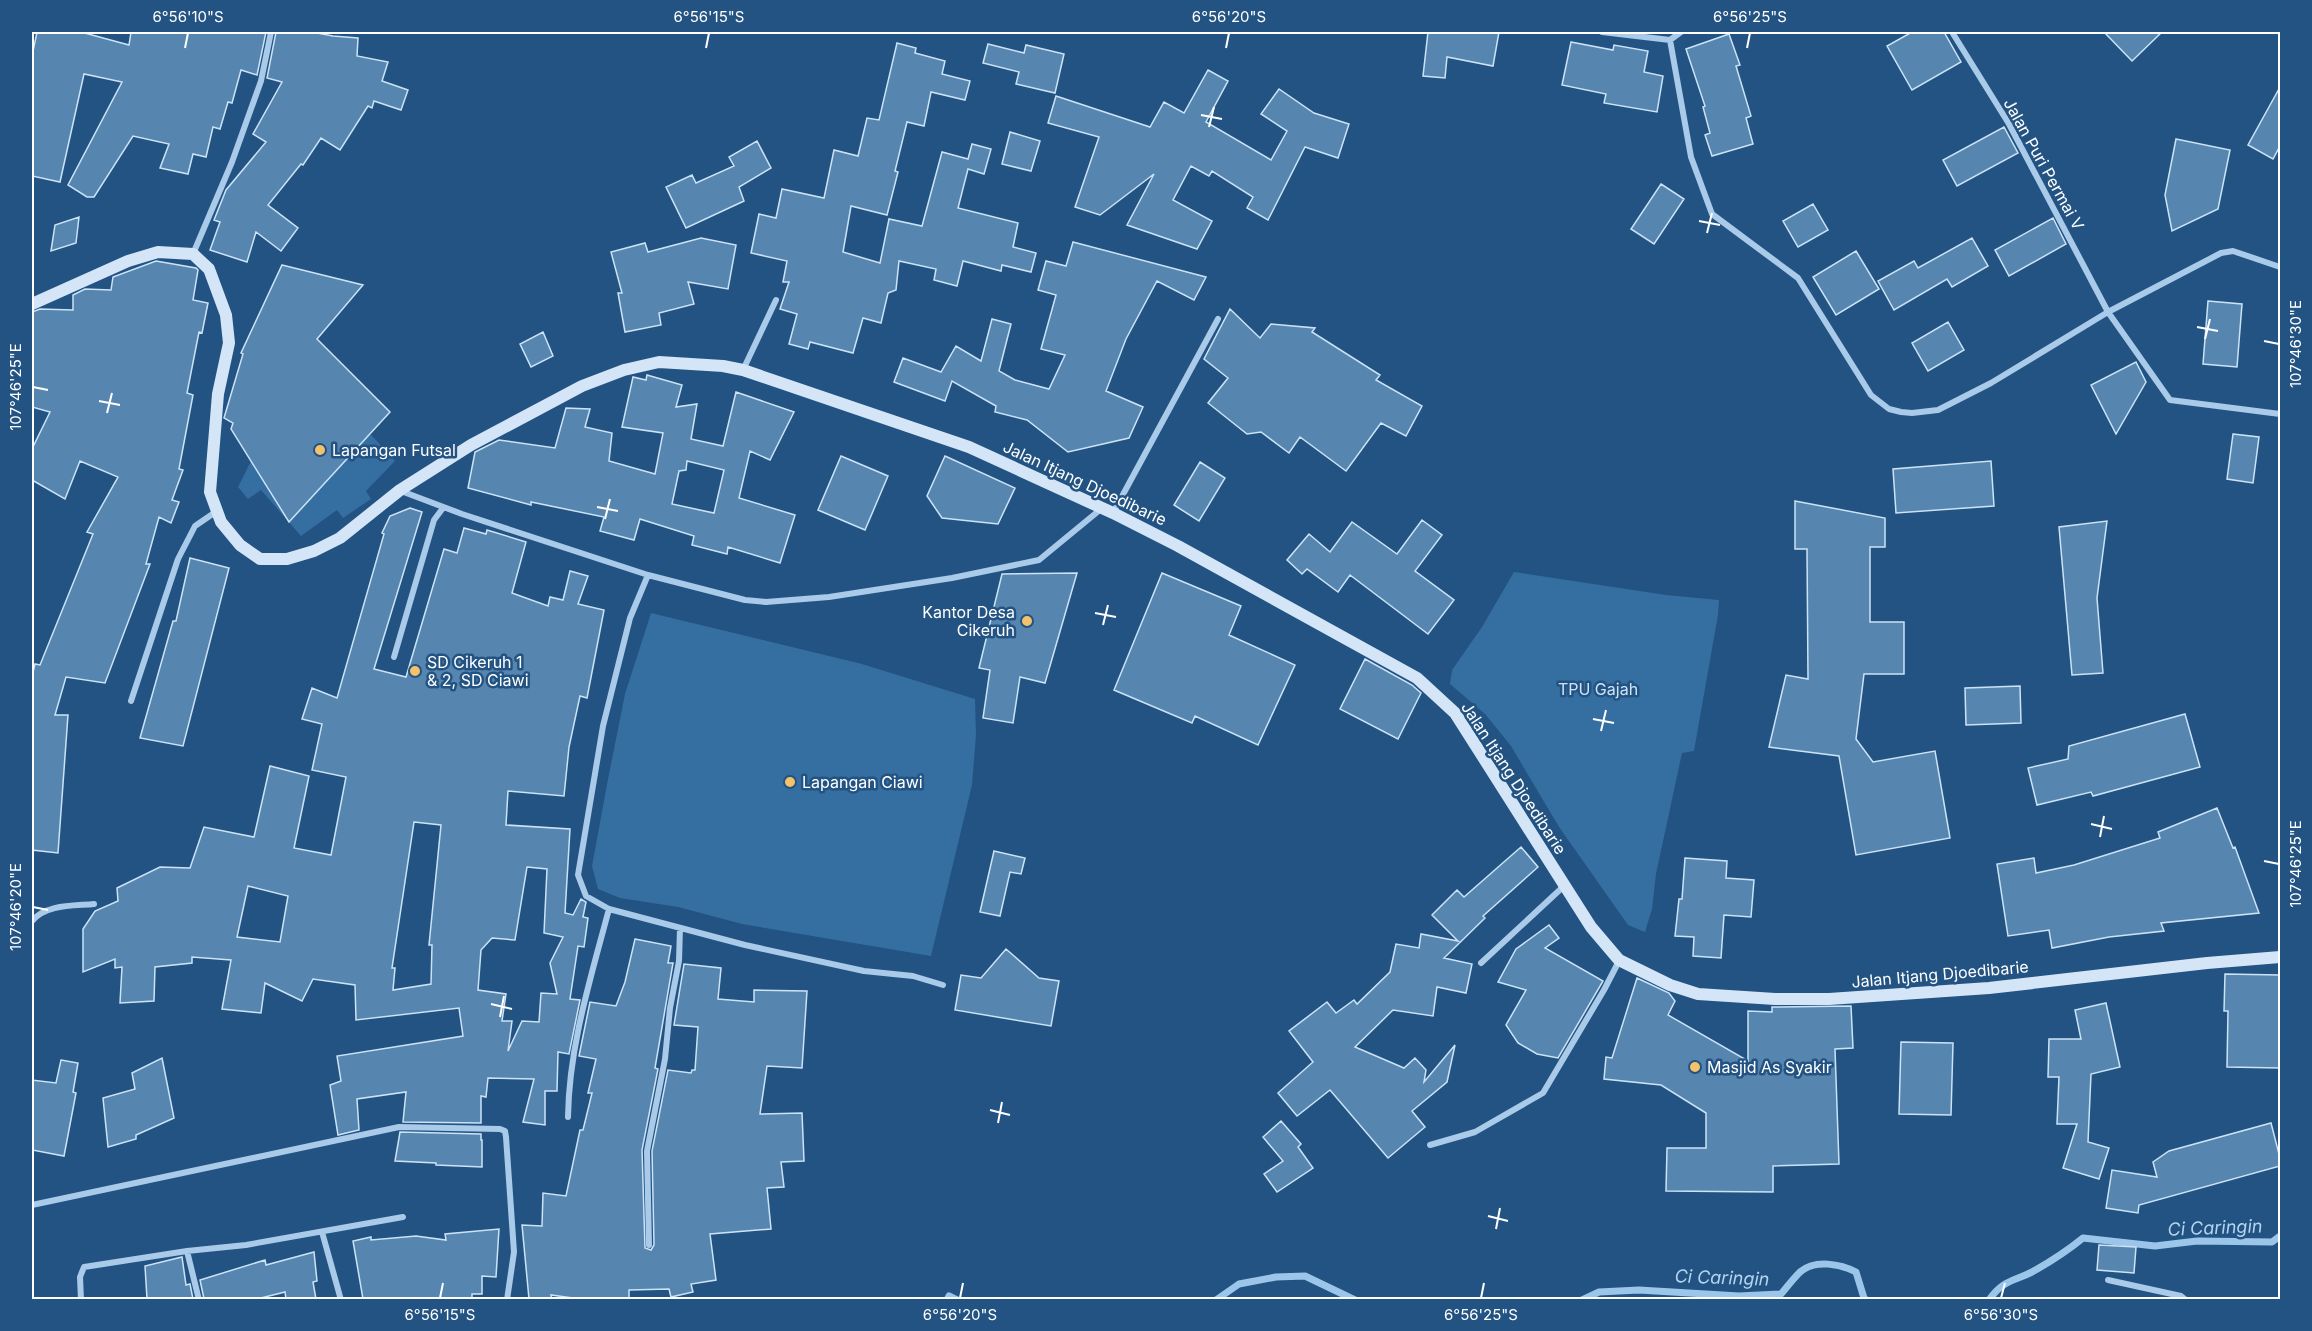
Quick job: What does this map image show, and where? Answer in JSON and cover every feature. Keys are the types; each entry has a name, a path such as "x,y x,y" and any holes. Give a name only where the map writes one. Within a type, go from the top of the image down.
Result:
{"main road":[{"path":"32,304 128,261 158,252 193,254"},
{"name":"Jalan Itjang Djoedibarie","path":"193,254 209,268 226,315 229,344 218,394 210,492 221,522 240,545 260,559 286,559 314,551 340,538 400,490 471,445 582,386 624,370 659,362 723,366 743,370 969,447 1178,546 1417,678 1455,713 1591,927 1619,960 1670,985 1698,994 1775,999 1829,999 1989,988 2280,957"}],"street":[{"path":"193,254 232,162 257,91 271,32"},
{"path":"1602,32 1670,40 1682,32"},
{"name":"Jalan Puri Permai V","path":"1952,32 2009,124 2108,312 2170,400 2280,414"},
{"path":"1670,40 1691,157 1712,214 1798,278 1871,396 1889,409 1901,412 1938,410 1991,383 2108,312 2221,253 2233,251 2280,267"},
{"path":"743,370 776,300"},
{"path":"400,490 443,508 648,575 745,600 778,601 830,597 952,578 1039,560 1108,511 1218,319"},
{"path":"393,657 434,520 443,508"},
{"path":"131,700 178,558 195,526 217,511"},
{"path":"648,575 630,618 603,726 578,875 586,896 609,909 815,962 864,971 913,976 943,985"},
{"path":"1480,963 1565,885"},
{"path":"32,921 35,917 59,907 94,904"},
{"path":"568,1117 570,1072 587,993 609,909"},
{"path":"649,1245 647,1151 665,1059 670,1008 679,961 680,928"},
{"path":"1430,1145 1475,1132 1543,1093 1604,990 1619,960"},
{"path":"32,1205 399,1127 500,1129 505,1131 506,1137 514,1252 507,1299"},
{"path":"81,1299 80,1277 84,1267 187,1251 246,1245 403,1217"},
{"path":"322,1232 341,1299"},
{"path":"187,1251 199,1299"},
{"path":"2108,1280 2186,1299"}],"green space":[{"name":"Lapangan Futsal","path":"321,380 395,461 366,491 371,499 343,518 337,510 301,536 261,490 248,499 238,487 262,439"},
{"name":"TPU Gajah","path":"1514,572 1666,595 1719,600 1694,751 1682,753 1656,874 1652,909 1645,932 1628,925 1559,827 1511,746 1485,714 1450,684 1452,670 1482,627"},
{"name":"Lapangan Ciawi","path":"651,613 862,664 975,699 976,735 972,785 931,956 742,924 678,907 620,898 598,889 592,866 608,779 625,694"}],"building":[{"path":"37,32 81,32 129,45 131,32 266,32 257,75 241,70 232,103 228,102 220,129 213,127 206,157 193,154 188,174 160,168 169,144 133,136 94,197 87,197 68,185 122,82 84,74 60,182 32,176 32,56"},
{"path":"276,32 312,32 358,38 357,56 388,62 382,81 408,90 401,110 374,101 372,108 368,106 340,150 321,138 303,165 301,164 268,205 298,228 281,251 256,232 247,262 210,250 220,222 214,220 226,190 266,142 253,134 282,82 267,78"},
{"path":"1428,32 1499,32 1493,66 1447,57 1445,78 1423,76"},
{"path":"1912,32 1944,32 1961,62 1912,90 1887,46"},
{"path":"2104,32 2162,32 2132,61"},
{"path":"1729,34 1740,65 1736,66 1751,116 1746,118 1753,144 1712,156 1705,135 1710,133 1703,107 1705,106 1686,49"},
{"path":"1571,42 1613,50 1614,45 1648,51 1644,72 1663,76 1657,112 1604,103 1606,94 1562,85"},
{"path":"897,43 916,48 915,53 945,61 942,74 970,81 965,100 931,92 924,126 907,122 887,215 851,206 843,252 880,263 889,219 922,226 942,152 968,159 972,144 991,149 984,174 968,169 958,208 1018,223 1013,247 1036,253 1031,272 1002,265 1001,271 963,261 957,286 934,280 936,269 899,261 896,290 888,293 881,323 863,318 853,353 810,342 808,349 789,344 797,314 780,309 789,282 783,282 787,261 751,253 759,214 776,218 782,189 824,198 834,150 858,156 867,118 879,120"},
{"path":"988,44 1024,53 1026,45 1064,54 1055,93 1016,84 1019,72 983,63"},
{"path":"1208,70 1228,81 1206,122 1271,160 1287,131 1261,114 1279,89 1314,113 1349,124 1338,158 1305,147 1268,220 1247,208 1253,197 1212,171 1209,176 1191,166 1173,200 1212,221 1197,249 1127,225 1154,174 1100,215 1075,207 1099,137 1048,123 1056,96 1150,127 1164,102 1184,113"},
{"path":"2280,87 2280,146 2273,159 2248,145"},
{"path":"2004,127 2018,153 1957,186 1943,160"},
{"path":"1010,132 1040,141 1031,171 1002,164"},
{"path":"2176,139 2230,150 2218,209 2172,231 2165,195"},
{"path":"757,141 771,168 739,187 744,201 686,228 666,187 692,175 696,183 734,166 729,157"},
{"path":"1661,184 1684,199 1654,244 1631,229"},
{"path":"1813,204 1828,230 1798,247 1783,221"},
{"path":"79,217 76,243 51,251 55,225"},
{"path":"2053,218 2066,244 2009,276 1995,250"},
{"path":"701,238 736,245 728,289 688,282 694,304 659,313 661,325 625,332 618,293 622,293 611,252 645,243 648,252"},
{"path":"1972,238 1988,266 1952,287 1947,279 1894,310 1878,281 1914,261 1918,268"},
{"path":"1073,242 1206,277 1194,300 1157,281 1126,339 1106,391 1143,407 1129,438 1068,452 1027,420 995,412 996,406 952,381 945,401 894,382 903,358 941,372 956,346 981,361 992,319 1011,324 999,371 1015,380 1049,389 1065,355 1041,349 1056,295 1038,290 1046,261 1066,266"},
{"path":"1856,251 1879,289 1836,315 1813,277"},
{"path":"156,261 196,268 198,270 193,300 208,303 202,333 199,332 187,393 193,395 179,469 183,470 172,500 179,502 171,523 159,517 146,564 150,564 105,683 66,677 55,715 68,715 58,853 32,850 32,676 35,664 40,665 93,534 87,532 118,477 80,461 65,499 32,480 32,449 50,412 32,407 32,312 40,309 73,310 73,295 85,289 111,290 113,277"},
{"path":"282,265 363,285 317,339 390,412 289,522 231,429 233,423 224,418 243,354 241,353"},
{"path":"2208,301 2242,304 2237,367 2203,364"},
{"path":"1230,309 1260,338 1271,324 1315,328 1312,332 1380,375 1376,380 1422,406 1406,436 1381,423 1346,471 1300,437 1289,453 1261,432 1247,434 1208,403 1228,378 1204,359"},
{"path":"1948,322 1964,350 1928,371 1912,343"},
{"path":"543,332 553,356 531,367 520,344"},
{"path":"2136,362 2146,382 2116,434 2091,385"},
{"path":"647,375 682,385 676,407 697,404 691,439 723,446 736,392 794,412 770,460 750,451 739,498 795,515 780,563 728,547 727,554 692,545 694,536 640,519 634,540 600,531 604,517 531,502 531,505 468,488 475,452 499,440 555,448 566,408 590,409 585,427 612,433 609,461 655,474 663,433 622,427 633,377 646,380","holes":["687,461 724,470 714,513 672,504 679,471 686,470"]},
{"path":"2233,434 2259,437 2253,483 2227,479"},
{"path":"841,456 888,476 865,530 818,510"},
{"path":"945,456 1015,488 998,524 942,518 927,496"},
{"path":"1991,461 1994,506 1896,513 1893,469"},
{"path":"1200,462 1225,478 1199,521 1174,505"},
{"path":"1795,501 1885,518 1885,547 1870,547 1870,622 1904,622 1904,674 1864,674 1856,739 1873,762 1935,751 1950,838 1856,855 1839,756 1769,747 1786,675 1808,679 1807,549 1795,549"},
{"path":"410,508 422,512 374,669 406,677 444,549 457,553 464,528 486,534 487,530 526,542 512,593 548,606 550,597 563,600 570,571 588,576 578,604 604,610 587,698 580,696 569,747 564,796 508,791 506,825 570,829 565,913 573,915 581,899 586,902 583,917 588,918 584,947 578,946 570,999 580,1000 569,1054 558,1052 557,1091 545,1091 545,1125 523,1122 534,1079 488,1078 486,1097 481,1096 481,1123 403,1122 406,1092 357,1099 359,1130 338,1135 330,1085 341,1081 337,1056 463,1036 459,1008 356,1020 355,985 313,979 302,1001 265,983 261,1013 222,1009 231,960 192,957 192,963 155,967 154,1001 120,1003 122,967 115,968 115,959 83,972 83,929 95,911 118,901 117,888 160,867 190,868 204,827 254,837 270,766 309,776 294,848 331,855 346,777 312,770 322,724 302,719 312,688 337,698 384,534 382,533 390,516","holes":["414,822 441,825 429,945 432,945 431,984 393,990 395,968 392,968","527,867 547,869 544,933 563,937 550,963 557,994 541,993 539,1022 522,1021 508,1051 512,1021 502,1021 506,994 478,990 481,950 492,938 515,940","248,886 288,896 280,942 237,937"]},
{"path":"1422,520 1442,535 1415,571 1454,600 1428,634 1350,575 1338,592 1307,569 1302,574 1287,560 1309,534 1330,552 1352,522 1397,554"},
{"path":"2107,521 2097,598 2103,673 2072,675 2059,527"},
{"path":"190,558 229,568 183,746 140,738 173,621 176,621"},
{"name":"Kantor Desa Cikeruh","path":"1077,573 1045,683 1020,677 1013,723 983,718 990,670 979,668 1002,574"},
{"path":"1162,573 1241,606 1229,635 1295,665 1258,745 1195,716 1192,723 1114,690"},
{"path":"1365,659 1412,685 1421,693 1398,739 1340,709"},
{"path":"2020,686 2021,723 1966,725 1965,688"},
{"path":"2185,714 2200,767 2093,796 2091,792 2037,805 2028,768 2068,759 2069,746"},
{"path":"2217,808 2233,848 2235,847 2259,913 2161,923 2164,931 2109,937 2052,948 2049,930 2008,936 1997,864 2034,858 2036,873 2074,865 2160,838 2158,832"},
{"path":"1521,847 1538,867 1483,916 1485,918 1444,958 1472,964 1466,993 1437,987 1433,1016 1393,1010 1355,1047 1404,1068 1415,1058 1426,1070 1424,1082 1455,1045 1447,1082 1412,1111 1425,1127 1388,1158 1330,1090 1297,1116 1278,1093 1313,1062 1289,1031 1327,1002 1336,1013 1354,1000 1357,1004 1390,972 1396,944 1419,948 1421,934 1458,941 1432,915 1457,890 1464,897"},
{"path":"994,851 1025,858 1021,874 1010,872 1000,916 980,912"},
{"path":"1685,858 1727,861 1726,878 1754,880 1751,917 1724,915 1721,958 1693,956 1694,937 1675,936 1679,899 1682,899"},
{"path":"1549,925 1559,938 1545,948 1603,981 1558,1058 1537,1054 1518,1043 1506,1025 1526,990 1498,982 1516,949"},
{"path":"635,939 671,946 668,963 673,963 655,1068 658,1069 642,1150 645,1248 651,1250 654,1245 652,1151 668,1070 691,1073 695,1070 698,1027 674,1025 684,964 721,968 718,999 754,1002 754,990 807,991 802,1068 767,1066 760,1114 802,1113 804,1161 781,1162 784,1187 767,1188 771,1229 710,1234 716,1280 691,1284 693,1292 671,1297 669,1289 629,1290 629,1299 580,1299 551,1295 552,1299 529,1299 522,1225 542,1226 543,1193 566,1196 580,1130 583,1130 592,1093 588,1093 596,1059 579,1056 590,1002 616,1006 625,982"},
{"path":"1006,949 1039,978 1059,981 1051,1026 955,1010 961,975 981,978"},
{"path":"2225,974 2280,975 2280,1068 2227,1067 2228,1011 2224,1011"},
{"path":"1637,978 1669,993 1675,1001 1668,1015 1748,1061 1748,1011 1772,1012 1772,1007 1851,1006 1853,1048 1835,1049 1839,1164 1773,1166 1773,1192 1666,1191 1667,1148 1706,1148 1706,1113 1661,1085 1604,1079 1606,1057 1612,1058"},
{"path":"2106,1003 2120,1067 2091,1074 2088,1142 2109,1148 2099,1179 2063,1168 2077,1124 2057,1124 2059,1077 2048,1077 2049,1039 2081,1039 2075,1010"},
{"path":"1901,1042 1953,1043 1951,1115 1899,1114"},
{"path":"162,1058 174,1118 136,1135 136,1139 108,1147 103,1098 135,1089 132,1073"},
{"path":"61,1060 78,1063 73,1092 76,1093 64,1156 32,1150 32,1080 56,1083"},
{"path":"1281,1121 1301,1144 1298,1147 1313,1168 1277,1192 1264,1174 1283,1161 1263,1137"},
{"path":"2271,1123 2280,1166 2139,1205 2138,1213 2106,1208 2112,1170 2157,1177 2153,1162 2169,1151"},
{"path":"400,1132 481,1134 482,1167 395,1161"},
{"path":"499,1229 496,1277 482,1276 482,1294 472,1294 472,1299 363,1299 353,1241 371,1237 371,1240 416,1236 446,1240 445,1234"},
{"path":"2099,1245 2136,1247 2134,1273 2097,1270"},
{"path":"314,1252 317,1281 313,1282 316,1299 286,1299 285,1292 257,1299 204,1299 200,1280 265,1260 266,1265"},
{"path":"182,1257 186,1285 190,1284 193,1299 147,1299 145,1266"}],"waterway":[{"name":"Ci Caringin","path":"1989,1300 2003,1285 2032,1272 2083,1238 2155,1246 2197,1241 2272,1242 2280,1236"},
{"name":"Ci Caringin","path":"1582,1300 1599,1292 1639,1290 1739,1296 1781,1294 1800,1272 1820,1264 1843,1267 1856,1272 1866,1300"},
{"name":"Ci Caringin","path":"1216,1300 1239,1284 1276,1277 1305,1276 1355,1300"},
{"name":"Ci Caringin","path":"947,1300 949,1296 957,1300"}],"place":[{"name":"Lapangan Futsal","path":"320,450"},
{"name":"Kantor Desa Cikeruh","path":"1027,621"},
{"name":"SD Cikeruh 1 & 2, SD Ciawi","path":"415,671"},
{"name":"Lapangan Ciawi","path":"790,782"},
{"name":"Masjid As Syakir","path":"1695,1067"}]}
